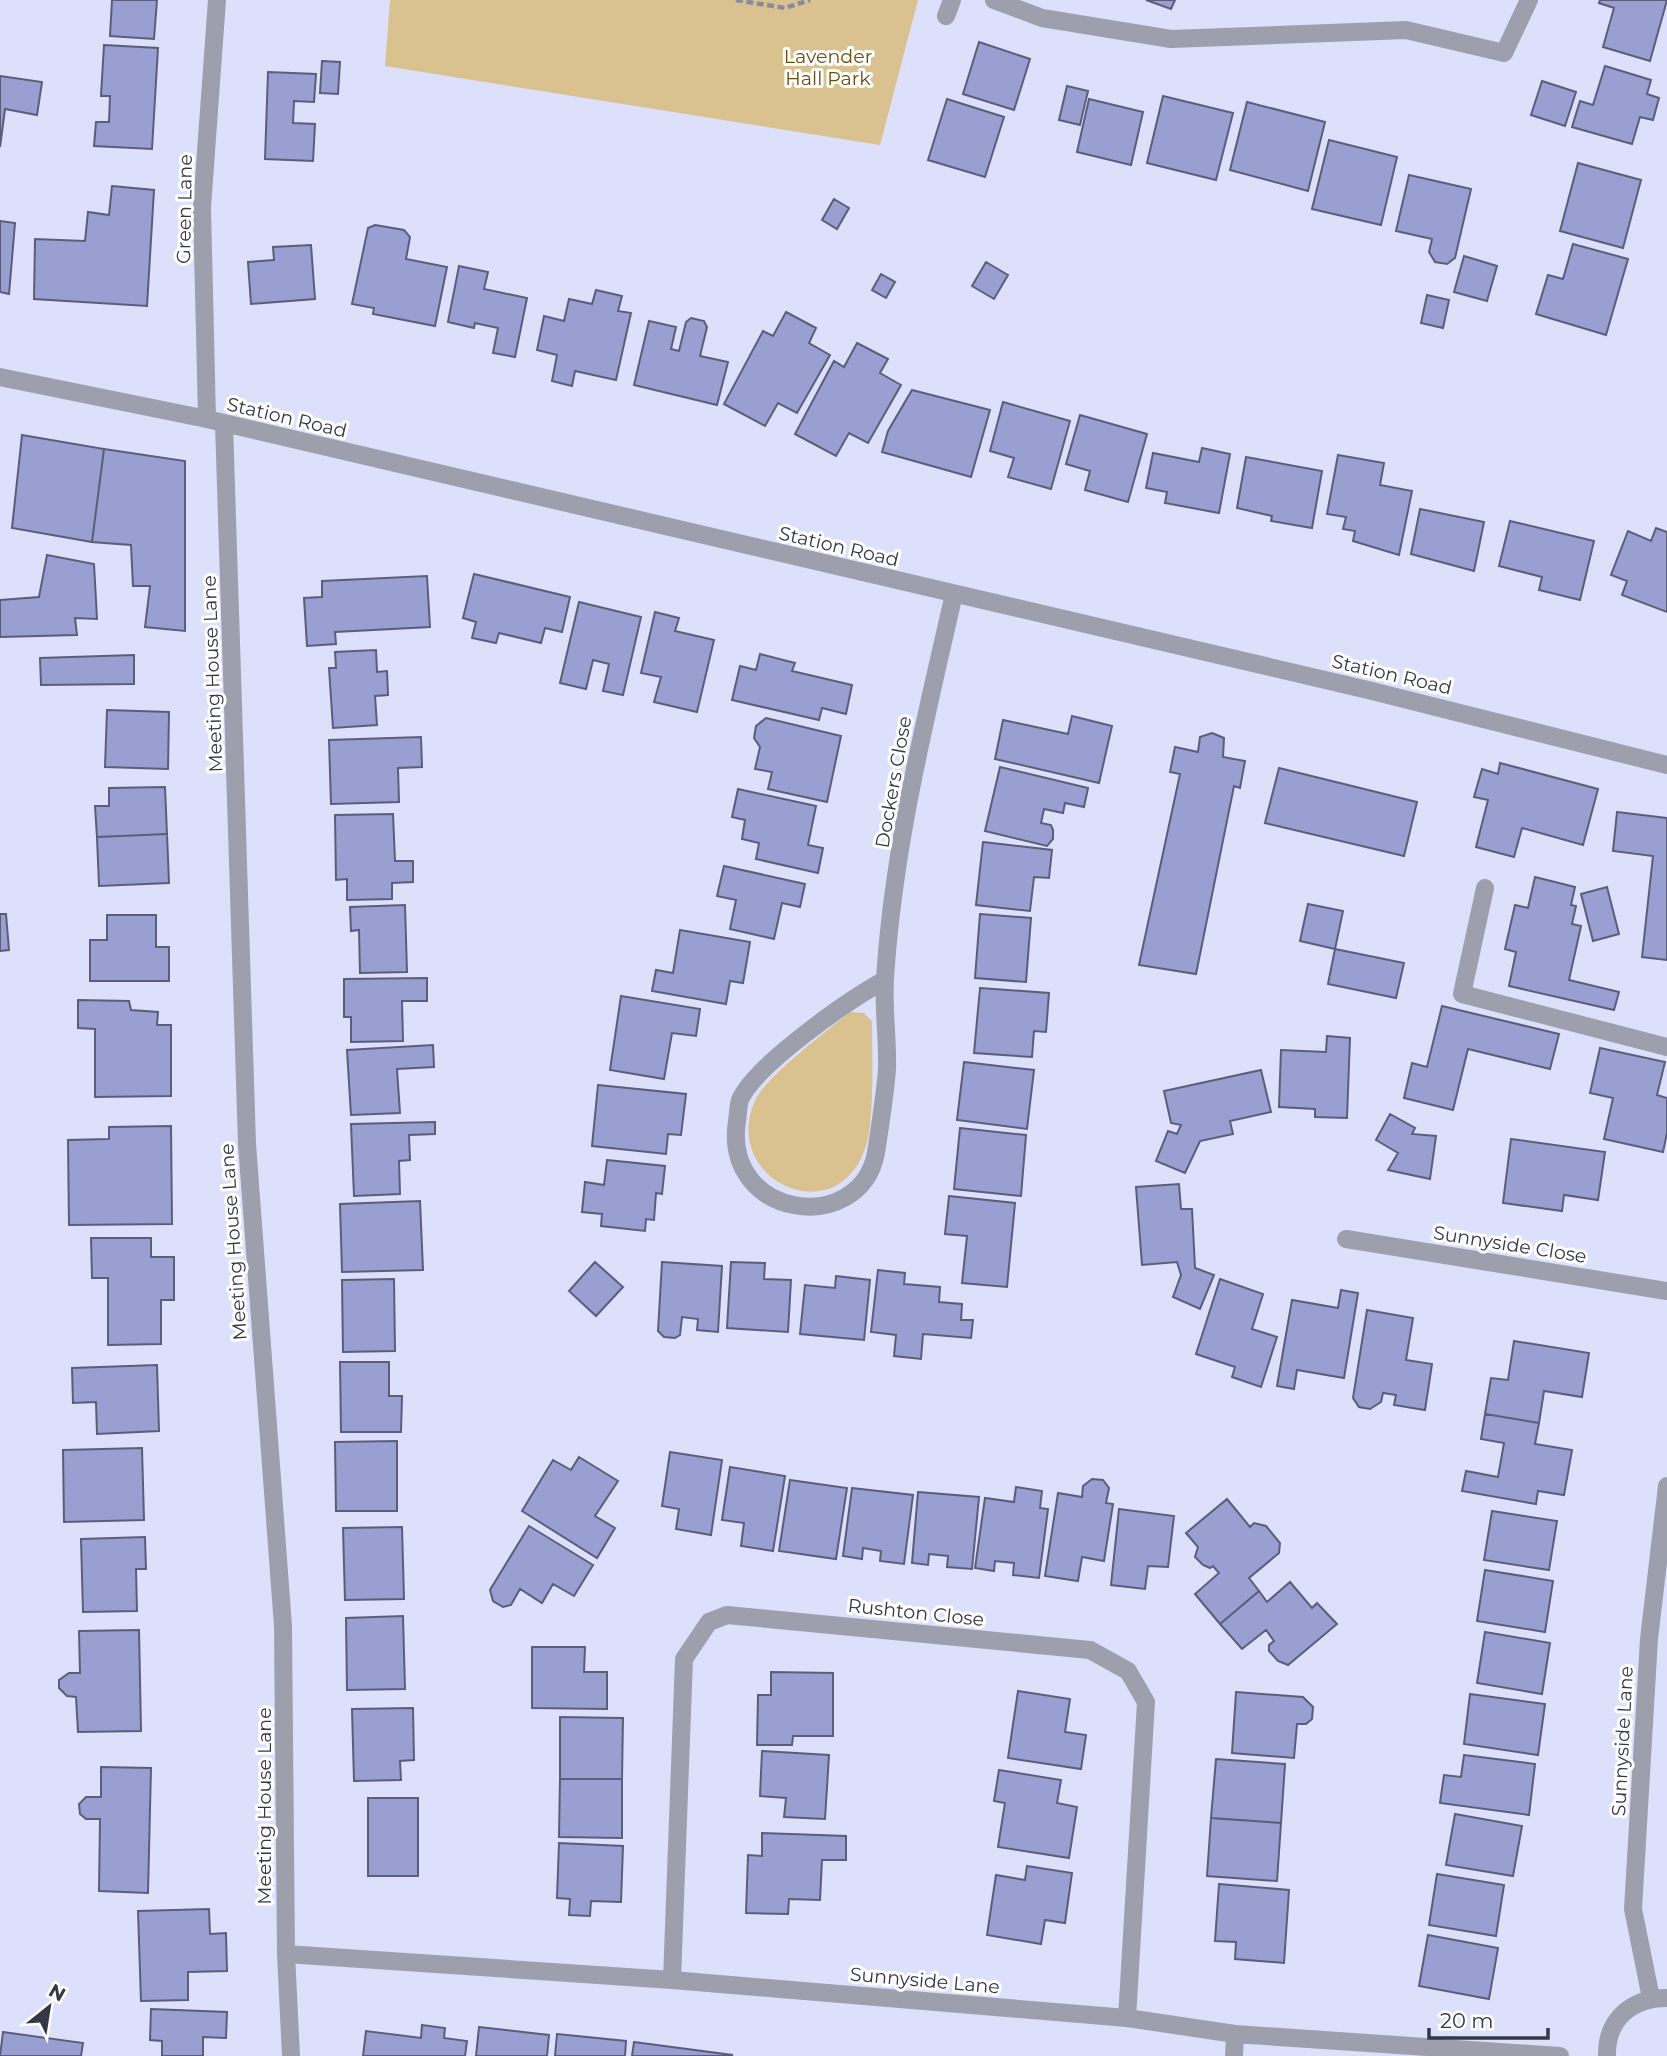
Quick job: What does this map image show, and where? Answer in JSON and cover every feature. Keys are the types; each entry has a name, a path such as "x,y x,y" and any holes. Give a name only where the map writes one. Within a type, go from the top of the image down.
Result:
{"street":[{"name":"Green Lane","path":"206,419 202,207 218,0"},
{"path":"994,0 1042,18 1171,39 1406,30 1504,53 1529,0"},
{"name":"Station Road","path":"0,377 206,419 1381,693 1667,765"},
{"name":"Meeting House Lane","path":"224,424 247,1144 283,1626 286,1954 290,2056"},
{"name":"Dockers Close","path":"885,980 846,1002 786,1051 766,1068 740,1100 735,1136 737,1156 751,1180 770,1199 794,1207 819,1206 845,1198 862,1182 875,1157 887,1070 885,980 910,786 954,594"},
{"path":"1485,888 1462,994 1667,1047"},
{"name":"Sunnyside Close","path":"1346,1239 1667,1291"},
{"name":"Sunnyside Lane","path":"1607,2056 1607,2043 1612,2027 1622,2013 1659,1998 1633,1909 1649,1639 1667,1486"},
{"name":"Rushton Close","path":"672,1980 684,1659 709,1622 727,1615 1090,1650 1128,1671 1146,1702 1127,2018"},
{"name":"Sunnyside Lane","path":"286,1954 672,1980 1127,2018 1235,2034 1560,2056"},
{"path":"1234,2056 1235,2034"}],"path":[{"path":"736,0 785,8 810,0"}],"green space":[{"name":"Lavender Hall Park","path":"390,0 918,0 880,145 385,66"},
{"path":"850,1012 864,1013 872,1021 872,1105 868,1137 865,1149 850,1175 830,1188 807,1192 785,1185 766,1172 753,1152 749,1127 756,1099 763,1089 785,1066"}],"building":[{"path":"112,0 157,0 154,39 110,36"},
{"path":"1146,0 1175,0 1171,9"},
{"path":"1600,0 1667,0 1650,61 1603,47 1614,8 1599,3"},
{"path":"979,42 1030,59 1014,110 963,94"},
{"path":"104,45 158,48 152,149 94,146 96,122 109,122 110,96 101,96"},
{"path":"322,61 340,62 338,94 320,93"},
{"path":"1605,66 1651,80 1647,94 1659,98 1653,120 1640,117 1632,144 1572,127 1580,101 1593,105"},
{"path":"268,72 316,74 314,102 294,101 293,123 315,124 313,161 265,159"},
{"path":"0,76 42,82 37,115 5,109 0,147"},
{"path":"1542,81 1576,92 1565,126 1531,115"},
{"path":"1067,86 1088,91 1080,125 1059,120"},
{"path":"1163,96 1233,113 1216,180 1147,163"},
{"path":"947,99 1004,117 985,177 928,160"},
{"path":"1089,99 1143,112 1131,165 1077,152"},
{"path":"1247,102 1325,122 1308,191 1230,170"},
{"path":"1329,140 1397,157 1381,225 1312,209"},
{"path":"1578,163 1641,180 1623,248 1560,231"},
{"path":"1409,175 1471,189 1455,258 1447,264 1435,262 1429,252 1432,239 1396,231"},
{"path":"112,186 154,190 147,306 34,299 35,239 85,241 88,212 109,215"},
{"path":"834,199 849,208 837,229 822,220"},
{"path":"0,221 15,223 9,294 0,292"},
{"path":"375,225 404,230 410,237 406,259 447,267 435,326 373,314 374,308 352,304 368,228"},
{"path":"1573,244 1628,259 1606,335 1536,314 1548,275 1563,279"},
{"path":"311,245 315,299 251,304 248,262 274,260 273,247"},
{"path":"1464,256 1497,266 1487,301 1454,292"},
{"path":"986,262 1008,275 994,299 972,286"},
{"path":"459,266 488,272 484,289 527,298 515,357 493,353 498,328 475,323 474,328 448,322"},
{"path":"881,274 895,282 886,298 872,290"},
{"path":"596,290 622,296 618,311 631,313 616,380 575,371 572,386 552,381 557,355 537,350 544,316 564,321 569,299 592,304"},
{"path":"1427,295 1449,300 1443,328 1421,323"},
{"path":"786,312 816,328 809,343 830,355 797,413 778,403 765,426 724,404 763,331 773,336"},
{"path":"691,318 704,321 707,327 700,356 728,362 717,405 634,385 649,321 676,327 671,349 679,351 686,322"},
{"path":"857,343 888,359 880,373 901,385 868,443 849,433 836,456 795,434 834,361 844,367"},
{"path":"912,390 990,410 971,477 882,452 888,431"},
{"path":"1003,402 1070,421 1051,489 1008,477 1014,458 990,451"},
{"path":"1080,415 1147,434 1128,502 1085,490 1090,471 1066,464"},
{"path":"22,435 104,449 92,542 12,528"},
{"path":"1202,448 1230,454 1219,513 1165,503 1167,492 1146,488 1153,453 1199,462"},
{"path":"104,449 185,461 185,631 145,627 150,586 133,586 131,545 92,542"},
{"path":"1338,455 1384,463 1380,485 1412,491 1399,555 1353,541 1355,531 1343,529 1346,517 1327,514"},
{"path":"1246,457 1322,471 1312,528 1271,521 1272,516 1237,508"},
{"path":"1420,509 1484,522 1474,571 1411,554"},
{"path":"1510,521 1594,541 1580,600 1539,590 1542,577 1499,566"},
{"path":"1656,528 1667,532 1667,612 1622,595 1627,581 1611,575 1628,531 1651,541"},
{"path":"47,555 94,564 97,619 75,618 77,635 0,637 0,600 39,597"},
{"path":"474,574 570,597 562,632 545,628 541,643 499,633 496,643 472,638 476,622 463,618"},
{"path":"427,576 430,627 335,632 336,644 307,646 304,598 322,597 322,581"},
{"path":"579,602 641,617 623,695 603,691 609,664 593,660 586,689 560,683"},
{"path":"655,612 679,618 675,631 714,640 697,712 654,702 661,677 641,673"},
{"path":"376,650 377,672 387,671 388,695 375,696 377,725 333,728 329,668 336,668 335,652"},
{"path":"760,654 795,663 792,671 852,685 846,714 822,708 819,720 732,700 740,666 756,670"},
{"path":"134,655 134,684 41,685 40,658"},
{"path":"107,710 169,712 168,769 105,767"},
{"path":"1072,716 1112,726 1099,783 995,759 1003,720 1068,734"},
{"path":"766,718 841,736 827,802 768,789 772,772 755,769 760,747 754,738 756,726"},
{"path":"1212,733 1224,738 1223,757 1245,761 1240,788 1234,786 1196,974 1139,965 1180,774 1170,772 1175,747 1198,752 1200,737"},
{"path":"421,737 422,767 398,768 399,802 331,804 329,740"},
{"path":"1500,763 1598,789 1583,845 1522,828 1514,857 1476,847 1488,800 1474,797 1482,769 1498,774"},
{"path":"1000,767 1088,788 1084,807 1065,803 1063,813 1044,809 1041,823 1051,825 1053,830 1053,839 1047,846 985,831"},
{"path":"1279,768 1417,802 1404,856 1265,823"},
{"path":"165,787 167,834 97,837 95,806 109,806 109,788"},
{"path":"738,789 816,806 808,845 823,848 818,873 756,859 759,843 742,839 745,820 732,817"},
{"path":"1617,812 1667,818 1667,960 1642,957 1653,856 1613,851"},
{"path":"393,814 395,861 413,861 413,882 392,883 392,899 347,900 347,879 336,880 335,815"},
{"path":"167,834 169,883 99,886 97,837"},
{"path":"983,842 1052,850 1049,878 1034,877 1030,911 976,905"},
{"path":"724,866 805,884 800,907 782,903 774,939 730,929 736,900 717,896"},
{"path":"1535,877 1575,887 1571,905 1576,906 1572,924 1581,926 1569,980 1619,992 1614,1010 1509,986 1516,952 1505,949 1515,905 1528,908"},
{"path":"1607,887 1619,934 1593,941 1581,894"},
{"path":"1308,904 1343,911 1335,949 1300,941"},
{"path":"405,905 407,972 360,973 359,930 351,931 350,907"},
{"path":"0,914 6,914 9,950 0,951"},
{"path":"980,914 1031,918 1026,982 975,978"},
{"path":"107,915 156,915 156,947 169,947 169,981 90,981 90,940 107,940"},
{"path":"680,930 750,942 743,983 730,981 726,1004 652,991 656,970 673,973"},
{"path":"1335,949 1404,963 1396,998 1328,984"},
{"path":"427,978 427,1001 402,1001 403,1041 351,1042 351,1017 344,1017 344,979"},
{"path":"980,988 1049,993 1046,1032 1034,1031 1032,1057 974,1053"},
{"path":"621,996 700,1009 696,1036 672,1033 664,1079 610,1070"},
{"path":"78,1000 129,1001 131,1010 158,1012 157,1025 171,1025 171,1096 95,1097 95,1029 78,1028"},
{"path":"1442,1006 1559,1034 1550,1069 1468,1049 1453,1110 1404,1098 1412,1063 1427,1067"},
{"path":"1327,1036 1350,1038 1347,1118 1315,1117 1315,1109 1279,1107 1281,1050 1326,1052"},
{"path":"433,1045 434,1067 397,1069 400,1113 351,1115 347,1050"},
{"path":"1600,1048 1665,1062 1657,1095 1667,1098 1667,1133 1663,1152 1604,1139 1613,1098 1590,1093"},
{"path":"964,1062 1034,1070 1027,1129 957,1120"},
{"path":"1261,1070 1271,1112 1230,1121 1233,1134 1200,1141 1185,1173 1156,1161 1168,1131 1177,1134 1181,1125 1171,1123 1164,1091"},
{"path":"598,1085 686,1094 681,1135 668,1134 666,1154 592,1146"},
{"path":"1390,1114 1415,1128 1412,1134 1436,1136 1430,1179 1388,1170 1398,1153 1376,1140"},
{"path":"435,1122 435,1134 409,1135 410,1160 399,1161 400,1194 354,1196 351,1124"},
{"path":"171,1126 172,1224 69,1225 68,1140 109,1139 109,1127"},
{"path":"960,1128 1026,1135 1021,1196 954,1189"},
{"path":"1511,1139 1605,1152 1598,1200 1564,1195 1562,1211 1503,1203"},
{"path":"607,1160 665,1166 662,1194 656,1193 654,1220 646,1219 645,1231 601,1226 602,1214 582,1212 585,1182 604,1185"},
{"path":"1179,1184 1181,1209 1192,1209 1195,1268 1214,1275 1200,1309 1173,1297 1181,1275 1177,1262 1142,1265 1136,1187"},
{"path":"949,1196 1015,1203 1007,1287 962,1283 967,1236 945,1234"},
{"path":"420,1201 423,1270 342,1272 340,1204"},
{"path":"91,1238 151,1238 151,1257 174,1257 174,1300 161,1300 161,1344 108,1345 108,1278 92,1278"},
{"path":"595,1262 623,1287 596,1316 569,1291"},
{"path":"662,1262 722,1266 718,1332 697,1330 698,1319 682,1317 680,1335 675,1338 664,1337 658,1331"},
{"path":"731,1262 765,1263 764,1279 791,1280 788,1332 727,1328"},
{"path":"878,1270 905,1273 904,1284 940,1287 939,1302 962,1304 961,1320 973,1320 971,1338 923,1334 921,1359 894,1356 896,1335 871,1332"},
{"path":"836,1276 870,1280 864,1340 800,1334 805,1285 835,1288"},
{"path":"394,1279 395,1351 343,1352 342,1280"},
{"path":"1220,1279 1263,1294 1252,1329 1277,1337 1261,1387 1232,1377 1235,1367 1196,1354"},
{"path":"1341,1290 1358,1293 1344,1378 1297,1370 1294,1389 1277,1386 1292,1300 1338,1308"},
{"path":"1367,1310 1413,1318 1406,1360 1432,1364 1425,1410 1394,1405 1396,1395 1383,1393 1381,1402 1370,1409 1359,1407 1353,1398"},
{"path":"1514,1341 1589,1353 1582,1397 1544,1391 1539,1423 1485,1414 1491,1378 1508,1380"},
{"path":"340,1362 389,1362 389,1396 402,1396 401,1432 341,1432"},
{"path":"157,1365 159,1431 97,1434 96,1402 73,1403 72,1368"},
{"path":"1485,1414 1539,1423 1535,1444 1572,1450 1564,1495 1538,1491 1536,1504 1462,1491 1466,1471 1498,1477 1504,1443 1481,1439"},
{"path":"397,1441 397,1511 336,1511 335,1442"},
{"path":"142,1448 144,1520 64,1522 63,1450"},
{"path":"670,1452 722,1460 711,1535 676,1529 679,1509 662,1506"},
{"path":"579,1457 618,1481 595,1516 615,1528 597,1558 522,1511 553,1460 571,1470"},
{"path":"730,1467 785,1476 773,1551 741,1546 744,1523 722,1520"},
{"path":"1092,1479 1103,1480 1109,1488 1106,1503 1113,1504 1104,1561 1082,1557 1078,1581 1045,1576 1058,1493 1082,1497 1083,1486"},
{"path":"790,1480 847,1488 836,1559 779,1551"},
{"path":"1016,1487 1042,1491 1040,1508 1048,1509 1039,1578 1013,1575 1014,1563 995,1561 994,1571 975,1568 985,1498 1014,1502"},
{"path":"852,1488 913,1495 904,1564 880,1561 881,1551 863,1548 862,1559 843,1556"},
{"path":"918,1492 979,1497 972,1569 947,1567 948,1556 929,1554 928,1565 912,1563"},
{"path":"1227,1499 1250,1527 1254,1523 1266,1526 1280,1543 1279,1553 1249,1578 1259,1591 1220,1624 1195,1594 1219,1573 1213,1566 1210,1568 1203,1565 1195,1557 1198,1547 1186,1533"},
{"path":"1119,1509 1174,1516 1168,1567 1148,1566 1145,1589 1111,1585"},
{"path":"1492,1511 1557,1521 1549,1570 1484,1560"},
{"path":"529,1526 593,1565 574,1596 553,1584 542,1603 520,1589 511,1605 503,1607 493,1601 490,1590"},
{"path":"402,1527 404,1599 345,1600 343,1528"},
{"path":"145,1537 146,1569 136,1569 137,1611 83,1612 81,1539"},
{"path":"1485,1570 1553,1581 1545,1632 1477,1621"},
{"path":"1290,1582 1312,1608 1317,1603 1337,1624 1288,1665 1278,1661 1269,1651 1269,1645 1274,1641 1266,1630 1242,1649 1220,1624 1259,1591 1267,1602"},
{"path":"403,1616 405,1689 347,1690 346,1618"},
{"path":"139,1630 141,1731 78,1732 76,1697 67,1696 59,1688 59,1680 69,1673 80,1673 79,1631"},
{"path":"1485,1632 1550,1643 1542,1694 1477,1683"},
{"path":"532,1647 585,1647 584,1672 607,1672 607,1709 532,1708"},
{"path":"771,1672 833,1673 833,1736 793,1736 792,1745 757,1745 758,1695 771,1695"},
{"path":"1018,1691 1070,1699 1065,1732 1086,1735 1081,1769 1008,1758"},
{"path":"1236,1692 1303,1697 1313,1707 1312,1719 1306,1724 1297,1724 1294,1758 1232,1753"},
{"path":"1470,1694 1545,1704 1538,1755 1464,1744"},
{"path":"413,1708 414,1760 400,1761 401,1780 354,1781 352,1709"},
{"path":"560,1717 623,1718 622,1779 560,1779"},
{"path":"762,1751 829,1755 825,1819 784,1817 786,1798 760,1796"},
{"path":"1464,1755 1535,1764 1529,1815 1440,1803 1444,1775 1461,1777"},
{"path":"1216,1759 1285,1764 1281,1823 1211,1818"},
{"path":"101,1767 151,1768 148,1893 99,1891 100,1819 86,1819 80,1814 79,1804 86,1797 101,1797"},
{"path":"999,1770 1061,1780 1057,1803 1077,1807 1069,1858 998,1847 1005,1803 994,1801"},
{"path":"560,1779 622,1779 622,1838 559,1837"},
{"path":"368,1798 418,1798 418,1876 368,1876"},
{"path":"1455,1814 1522,1826 1513,1876 1446,1865"},
{"path":"1211,1818 1281,1823 1277,1881 1207,1876"},
{"path":"762,1833 846,1836 846,1860 822,1860 820,1900 789,1899 788,1914 746,1913 748,1855 762,1856"},
{"path":"559,1843 623,1846 621,1902 591,1901 590,1916 569,1915 570,1899 557,1898"},
{"path":"1027,1866 1072,1873 1065,1923 1045,1920 1041,1944 987,1935 996,1875 1025,1880"},
{"path":"1437,1874 1504,1885 1496,1936 1429,1925"},
{"path":"1219,1884 1289,1890 1284,1963 1235,1959 1236,1942 1215,1941"},
{"path":"209,1909 210,1934 226,1933 227,1971 188,1972 188,2000 141,2001 138,1911"},
{"path":"1428,1935 1498,1948 1489,1999 1419,1986"},
{"path":"151,2009 227,2012 226,2038 203,2037 203,2056 162,2056 162,2041 150,2040"},
{"path":"422,2025 445,2028 444,2038 467,2041 465,2056 363,2056 366,2031 421,2038"},
{"path":"479,2027 549,2035 547,2056 476,2056"},
{"path":"3,2032 83,2043 81,2056 0,2056"},
{"path":"557,2034 626,2041 625,2056 555,2056"},
{"path":"634,2042 732,2055 732,2056 632,2056"}]}
